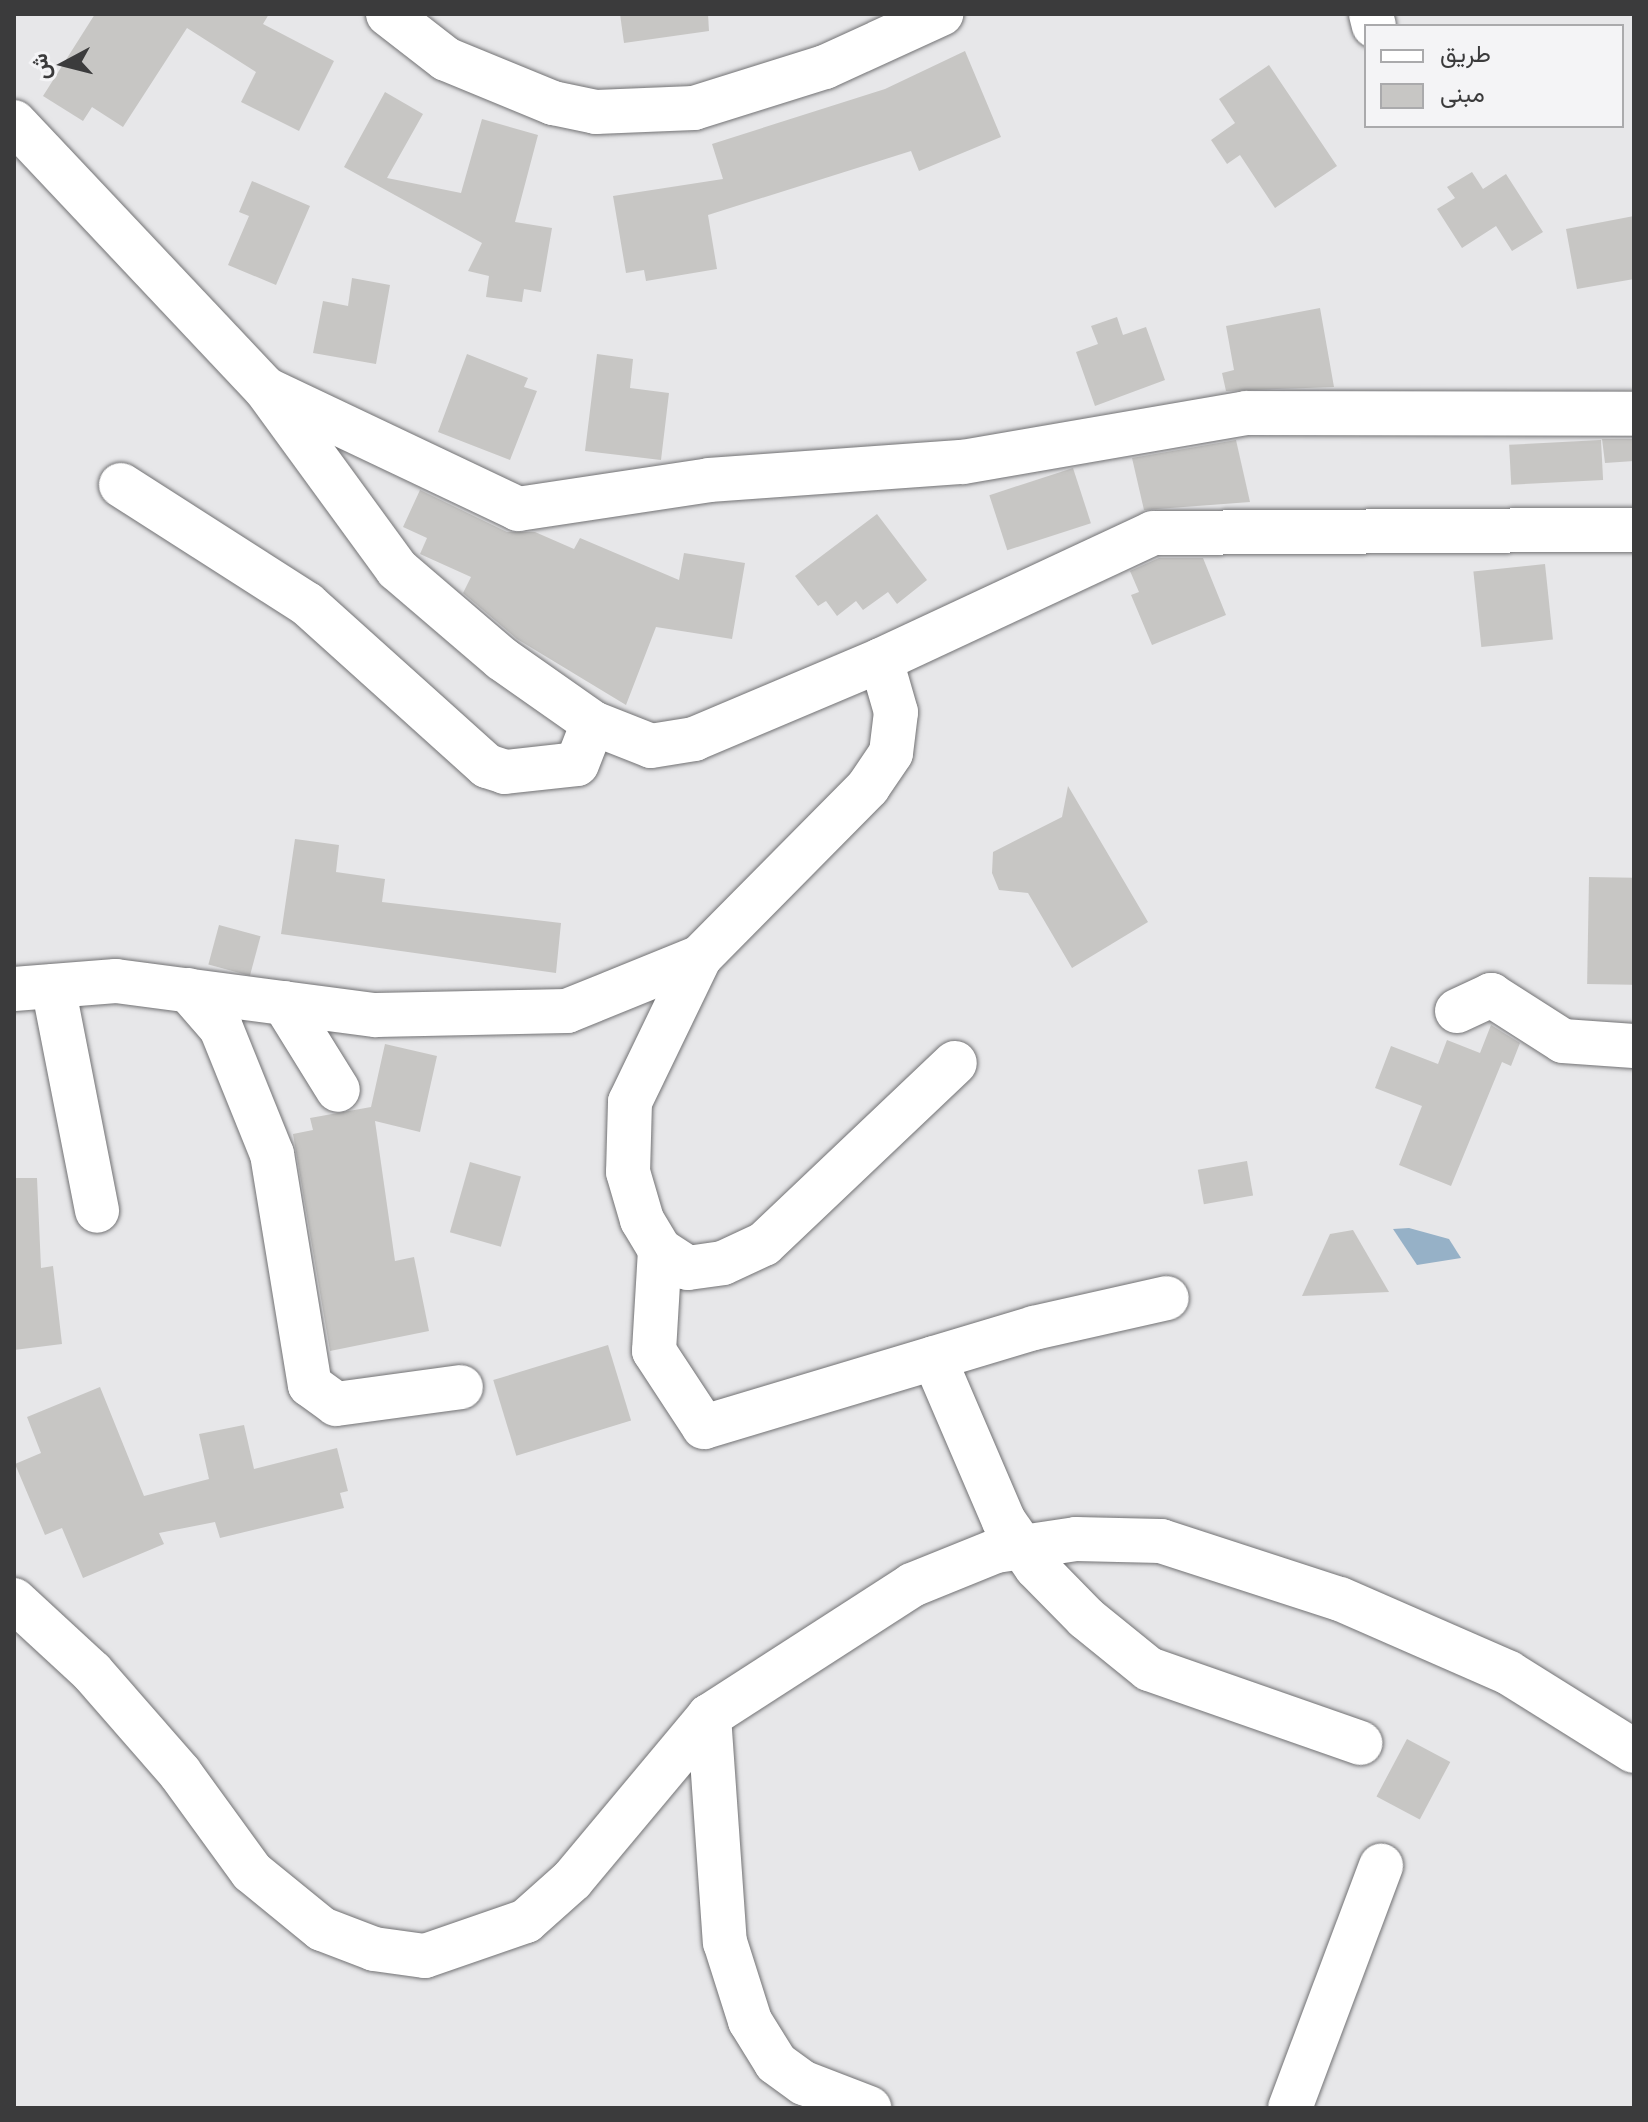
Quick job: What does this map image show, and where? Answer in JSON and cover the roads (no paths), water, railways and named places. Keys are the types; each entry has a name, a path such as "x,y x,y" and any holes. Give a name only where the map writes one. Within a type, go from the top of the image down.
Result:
{"street":[{"path":"388,14 446,59 553,103 596,112 694,108 825,67 941,14"},
{"path":"14,122 265,388 397,569 502,659 593,723 651,746 694,739 881,660 1153,533 1634,530"},
{"path":"265,388 518,509 709,480 963,462 1246,413 1634,414"},
{"path":"121,485 307,604 487,766 505,772 577,764 593,723"},
{"path":"881,660 896,712 891,753 868,787 700,957 630,1102 628,1172 660,1250 654,1351 704,1427 934,1358 1167,1298"},
{"path":"97,1211 33,988 116,981 376,1015 567,1011 700,957"},
{"path":"188,990 221,1028 272,1154 310,1385 336,1404 461,1387"},
{"path":"1457,1011 1491,995 1563,1041 1634,1046"},
{"path":"284,1003 338,1090"},
{"path":"660,1250 688,1268 723,1263 764,1244 955,1063"},
{"path":"934,1358 1021,1547 1086,1618 1149,1669 1360,1743"},
{"path":"14,1600 170,1762 252,1872 322,1929 374,1949 425,1956 526,1921 572,1880 709,1716 912,1585 1021,1547 1076,1539 1161,1541 1340,1599 1509,1673 1634,1751"},
{"path":"709,1716 725,1942 750,2021 776,2063 804,2083 869,2108"},
{"path":"1290,2108 1381,1866"}],"water":[{"path":"1409,1228 1449,1239 1461,1258 1417,1265 1393,1229"}]}
